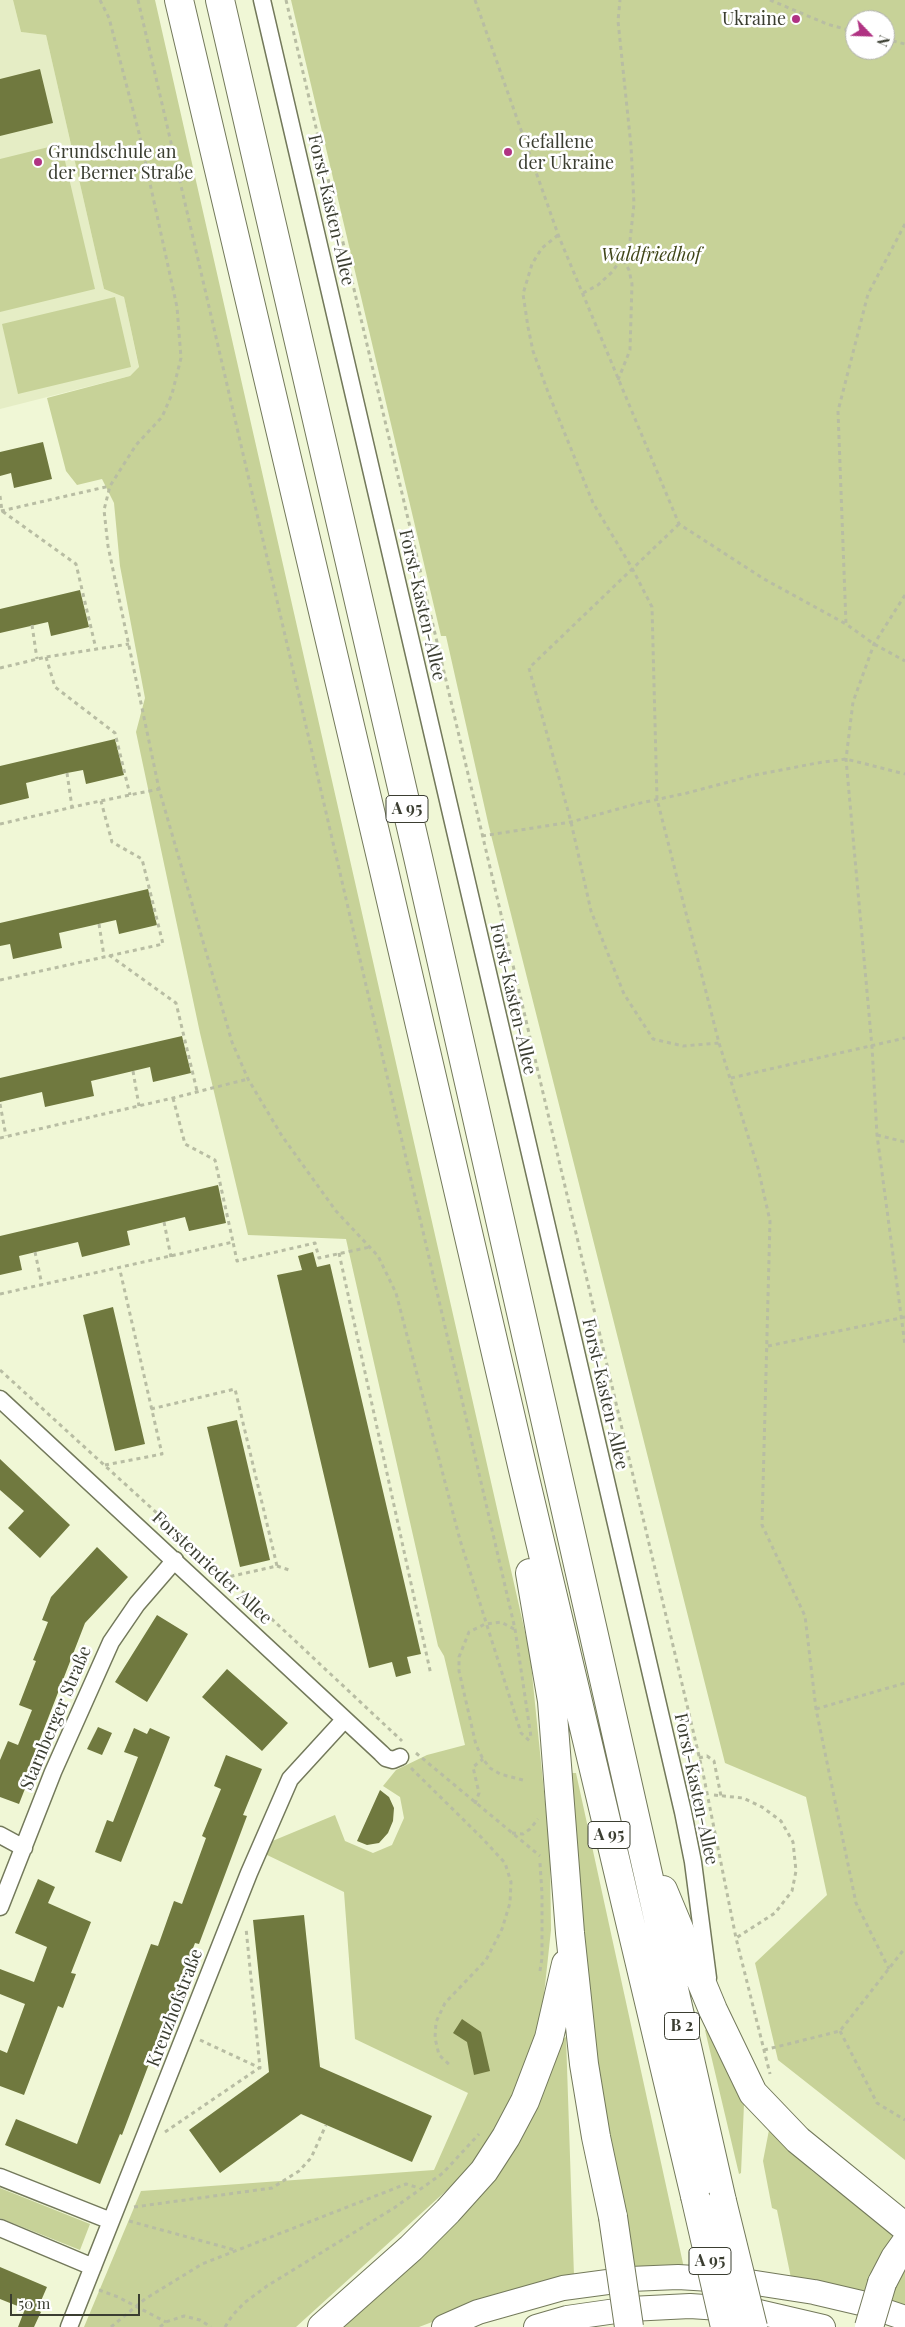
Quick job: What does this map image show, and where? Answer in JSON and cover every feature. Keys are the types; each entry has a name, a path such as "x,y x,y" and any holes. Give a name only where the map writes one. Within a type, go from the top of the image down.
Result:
{"highway":[{"name":"A 95","path":"179,0 725,2327"},
{"name":"A 95","path":"220,0 418,856 642,1851"},
{"path":"524,1474 523,1532 552,1701 570,1933 584,2064 596,2137 613,2217 629,2327"},
{"path":"642,1851 669,1901 713,2010 753,2093 798,2140 905,2227"},
{"name":"B 2","path":"642,1851 722,2201 753,2327"},
{"path":"322,2327 411,2248 448,2211 484,2170 506,2137 525,2101 549,2038 564,1978 570,1933"},
{"path":"869,2327 882,2283 895,2258 905,2244"}],"main road":[{"path":"444,2327 478,2312 563,2288 630,2279 678,2277 743,2281 814,2292 860,2303 905,2318"},
{"path":"536,2327 567,2318 630,2309 690,2306 750,2310 821,2327"}],"street":[{"name":"Forst-Kasten-Allee","path":"262,0 682,1812 693,1862 713,2010"},
{"name":"Forstenrieder Allee","path":"0,1399 386,1758 393,1760 405,1750"},
{"name":"Starnberger Straße","path":"0,1906 64,1746 111,1642 137,1604 175,1560"},
{"name":"Kreuzhofstraße","path":"69,2327 238,1903 290,1780 344,1720"},
{"path":"0,1835 24,1848"},
{"path":"0,2176 114,2216"},
{"path":"0,2228 93,2267"}],"path":[{"path":"100,0 109,18 139,133 177,307 181,358 172,394 162,417 136,445 110,486 104,510 108,546 159,789 232,1042 248,1079 282,1136 331,1204 378,1256 396,1293 460,1540 485,1624 521,1734 532,1743 515,1629 138,0"},
{"path":"286,0 699,1758 736,1938 771,2078"},
{"path":"475,0 558,235 679,524 764,580 846,624 874,644 905,661"},
{"path":"583,293 598,285 612,272 622,258 630,241 634,204 631,146 618,21 620,0"},
{"path":"770,0 827,24 845,29"},
{"path":"846,624 838,412 868,294 905,224"},
{"path":"558,235 542,248 532,264 523,294 533,351 593,503 632,568 652,607 657,799 719,1043 758,1168 770,1220 762,1526 805,1616 816,1709 856,1903 889,1969"},
{"path":"618,381 630,350 632,284 629,270 622,258"},
{"path":"1,511 110,486"},
{"path":"0,496 1,511"},
{"path":"1,511 76,564 96,649"},
{"path":"679,524 529,668 570,822 591,911 624,994 653,1039 683,1046 719,1043"},
{"path":"905,595 874,644 853,702 846,759 872,1047 877,1135 903,1317 905,1345"},
{"path":"32,625 37,659"},
{"path":"0,668 46,657 129,644"},
{"path":"46,657 55,687 115,733 130,795"},
{"path":"482,836 570,822 755,775 846,759 905,774"},
{"path":"67,774 72,807"},
{"path":"0,824 159,789"},
{"path":"0,980 163,944 142,859 112,842 101,801"},
{"path":"99,924 104,956"},
{"path":"109,955 176,1003 198,1091"},
{"path":"731,1078 905,1038"},
{"path":"133,1071 139,1106"},
{"path":"0,1138 248,1079"},
{"path":"173,1098 185,1144 215,1160 237,1261 315,1243 319,1258 370,1247"},
{"path":"0,1104 6,1136"},
{"path":"877,1135 905,1142"},
{"path":"164,1222 171,1257"},
{"path":"0,1294 233,1242"},
{"path":"35,1252 42,1285"},
{"path":"339,1254 431,1675"},
{"path":"105,1465 162,1454 119,1266"},
{"path":"768,1346 903,1317"},
{"path":"0,1370 227,1577 405,1750 505,1863 511,1882 510,1904 502,1930 486,1960 445,2003 436,2022 435,2038 439,2055 451,2066"},
{"path":"151,1409 234,1389 278,1566"},
{"path":"227,1577 278,1566 290,1570"},
{"path":"515,1629 501,1622 485,1624 469,1632 458,1656 459,1671 467,1709 476,1746 483,1760 490,1768 500,1774 523,1780"},
{"path":"816,1709 905,1683"},
{"path":"405,1750 540,1856 542,1958 539,1975"},
{"path":"699,1758 706,1756 714,1761 721,1796"},
{"path":"475,1804 479,1793 473,1767 483,1760"},
{"path":"714,1796 743,1798 762,1807 781,1821 793,1842 796,1871 792,1891 776,1914 736,1938"},
{"path":"511,1833 523,1834 538,1819"},
{"path":"238,1903 244,1905 260,2068"},
{"path":"764,2050 840,2031 905,1948"},
{"path":"840,2031 877,2103 905,2120"},
{"path":"186,2034 260,2068"},
{"path":"164,2132 260,2068"},
{"path":"114,2216 272,2188 299,2171 311,2158 326,2126"},
{"path":"225,2327 244,2303 267,2286 394,2208 443,2173 484,2128"},
{"path":"111,2327 170,2283 202,2264 406,2184 420,2188"},
{"path":"114,2216 235,2250"},
{"path":"86,2285 118,2297 166,2322"},
{"path":"160,2327 166,2322 184,2316 200,2320 211,2327"}],"shaded area":[{"name":"Grundschule an der Berner Straße","path":"0,0 13,0 21,32 46,35 104,289 124,297 139,368 130,376 0,409"}],"green space":[{"path":"13,0 155,0 530,1654 550,1851 551,1930 543,2004 529,2055 512,2100 496,2129 469,2170 296,2327 84,2327 141,2191 434,2170 468,2093 355,2039 344,1892 265,1854 270,1842 335,1815 345,1841 373,1853 392,1845 404,1818 400,1797 383,1786 396,1770 427,1755 465,1745 444,1656 438,1646 346,1239 248,1235 200,1033 136,732 145,698 120,566 114,503 102,479 77,485 66,471 47,398 130,376 139,367 124,297 104,289 46,35 21,32"},
{"name":"Waldfriedhof","path":"291,0 905,0 905,2160 778,2060 755,1963 827,1895 806,1797 725,1763 489,827 446,636 441,636"},
{"path":"61,144 95,289 0,312 0,159"},
{"path":"115,297 131,367 18,394 2,324"},
{"path":"570,1773 576,1773 684,2268 609,2272"},
{"path":"709,2029 744,2104 741,2173 739,2174 705,2030"},
{"path":"566,2037 574,2276 503,2295 419,2327 335,2327 418,2255 558,2042"},
{"path":"769,2130 812,2171 905,2243 905,2307 791,2278 777,2210 772,2208 763,2161"},
{"path":"0,2188 90,2224 80,2250 0,2218"}],"building":[{"path":"40,69 53,123 0,136 0,79"},
{"path":"43,442 52,479 14,488 11,473 0,476 0,452"},
{"path":"80,590 89,627 51,636 48,622 0,633 0,609"},
{"path":"115,739 124,775 86,784 83,770 67,773 26,783 29,798 0,805 0,766"},
{"path":"148,889 157,925 119,934 116,920 59,933 62,948 13,959 10,944 0,946 0,923"},
{"path":"182,1036 191,1073 153,1082 150,1067 91,1081 94,1096 45,1107 42,1092 0,1102 0,1078"},
{"path":"218,1185 226,1223 189,1231 185,1217 127,1231 130,1245 82,1257 78,1242 19,1256 22,1270 0,1275 0,1236"},
{"path":"313,1252 317,1267 330,1264 421,1654 407,1657 411,1673 396,1677 392,1662 369,1668 277,1275 302,1270 298,1256"},
{"path":"113,1307 145,1444 115,1451 83,1315"},
{"path":"237,1420 270,1560 240,1567 207,1427"},
{"path":"0,1459 70,1525 40,1558 8,1528 24,1511 0,1490"},
{"path":"97,1547 128,1577 85,1623 35,1752 39,1753 19,1804 0,1797 0,1760 8,1741 18,1745 32,1710 19,1705 36,1661 33,1660 48,1622 42,1620 51,1597"},
{"path":"157,1615 188,1634 147,1702 115,1682"},
{"path":"227,1669 288,1723 262,1751 202,1697"},
{"path":"98,1727 112,1733 102,1755 87,1749"},
{"path":"134,1728 147,1734 150,1728 170,1737 121,1862 95,1852 107,1820 113,1822 138,1757 124,1752"},
{"path":"226,1755 262,1769 243,1815 247,1816 199,1944 195,1943 122,2135 120,2134 100,2184 5,2145 16,2119 77,2144 151,1944 158,1946 174,1901 182,1904 206,1838 202,1836 221,1789 214,1786"},
{"path":"380,1790 389,1797 394,1808 393,1821 388,1833 379,1843 367,1845 357,1841"},
{"path":"38,1879 55,1887 48,1903 91,1922 71,1973 76,1974 63,2008 58,2006 24,2095 0,2086 0,2050 7,2053 25,2004 0,1994 0,1969 34,1982 47,1947 15,1933"},
{"path":"304,1915 320,2067 432,2116 412,2162 301,2114 220,2173 189,2130 269,2072 253,1920"},
{"path":"462,2019 481,2032 490,2071 474,2075 467,2042 453,2033"},
{"path":"0,2267 47,2287 37,2310 41,2312 34,2327 18,2327 25,2309 0,2299"}],"place":[{"name":"Ukraine","path":"796,19"},
{"name":"Gefallene der Ukraine","path":"508,152"},
{"name":"Grundschule an der Berner Straße","path":"38,162"}]}
